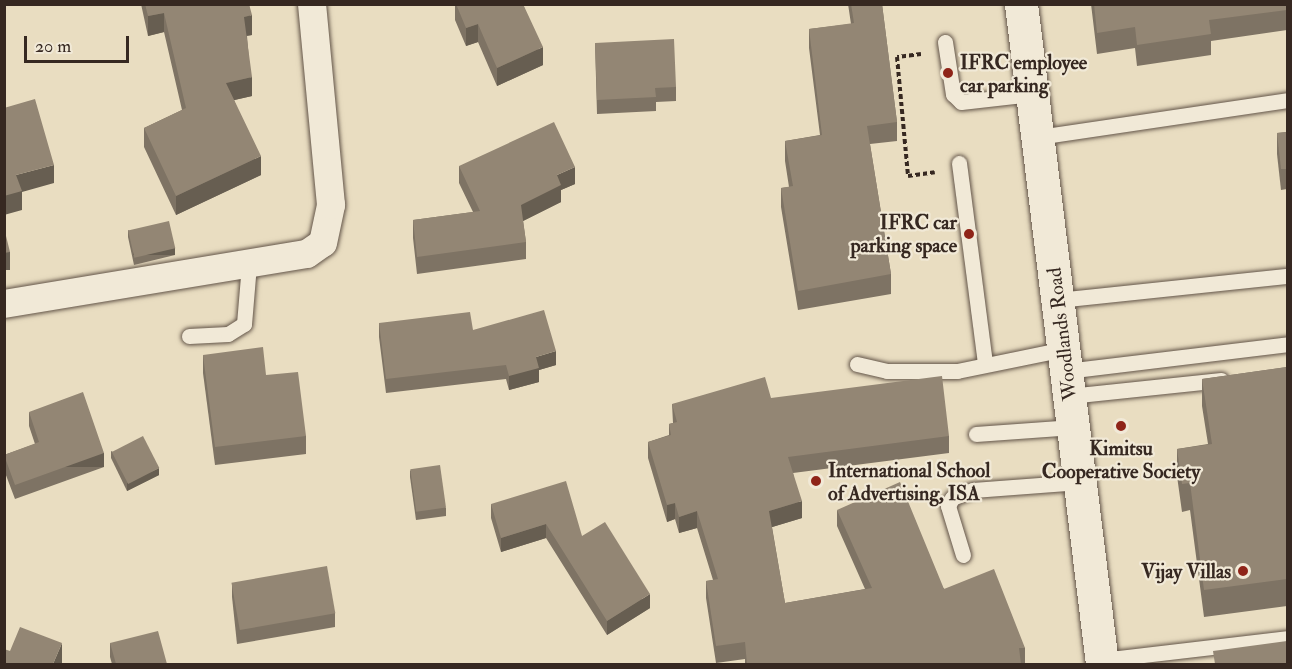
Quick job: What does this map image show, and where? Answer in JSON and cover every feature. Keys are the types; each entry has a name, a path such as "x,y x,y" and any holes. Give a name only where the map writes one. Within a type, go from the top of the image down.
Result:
{"street":[{"path":"4,304 307,254 323,243 330,228 312,4"},
{"name":"Woodlands Road","path":"1021,4 1102,662"}],"lane":[{"path":"945,46 953,94 961,102 1032,94"},
{"path":"1038,137 1287,100"},
{"path":"959,166 985,363"},
{"path":"189,336 228,334 244,324 249,264"},
{"path":"1058,300 1287,276"},
{"path":"976,434 1068,386 1287,344"},
{"path":"857,364 887,371 945,371 985,363 1068,386 1241,378"},
{"path":"963,555 948,506 952,498 973,490 1080,482"},
{"path":"1102,662 1287,638"}],"path":[{"path":"945,46 897,57 908,176 959,166"}],"building":[{"path":"145,4 249,4 252,15 244,17 252,77 226,83 261,156 176,196 144,128 186,108 164,13 148,16"},
{"path":"456,4 523,4 543,47 497,68 478,24 466,28"},
{"path":"851,4 882,4 897,122 867,126 891,274 798,291 781,188 793,186 785,141 822,135 809,29 854,23"},
{"path":"1094,4 1287,4 1287,10 1209,20 1211,34 1137,45 1135,27 1097,33"},
{"path":"674,39 676,87 655,88 656,97 597,100 595,43"},
{"path":"35,99 54,165 16,175 22,191 4,196 4,108"},
{"path":"554,122 575,167 557,175 561,185 521,205 526,242 417,257 413,220 480,211 459,166"},
{"path":"1287,132 1287,169 1281,169 1277,133"},
{"path":"169,221 175,248 134,258 128,230"},
{"path":"4,228 10,252 4,253"},
{"path":"544,310 556,351 536,357 539,368 509,376 506,365 386,379 379,323 470,312 473,330"},
{"path":"263,347 266,375 298,372 306,436 215,447 203,355"},
{"path":"1287,367 1287,579 1204,590 1190,483 1182,484 1177,449 1212,444 1202,379"},
{"path":"942,376 949,436 788,457 802,501 769,511 785,603 872,588 837,510 900,482 944,589 994,569 1025,648 1019,648 1021,664 747,664 745,642 716,646 706,581 718,579 697,511 679,517 675,503 667,505 648,442 671,435 669,424 677,422 672,404 765,377 771,398"},
{"path":"83,392 104,453 15,485 4,455 39,442 29,412"},
{"path":"143,436 159,468 128,484 112,452"},
{"path":"440,465 446,508 416,512 410,469"},
{"path":"566,481 582,536 605,522 650,594 607,621 546,524 501,538 491,504"},
{"path":"327,566 335,613 240,630 231,583"},
{"path":"20,627 62,643 53,664 4,664 4,649 10,651"},
{"path":"158,631 167,664 116,664 110,643"},
{"path":"1287,641 1287,664 1215,664 1213,651"}],"place":[{"name":"IFRC employee car parking","path":"948,73"},
{"name":"IFRC car parking space","path":"969,234"},
{"name":"Kimitsu Cooperative Society","path":"1121,426"},
{"name":"International School of Advertising, ISA","path":"816,481"},
{"name":"Vijay Villas","path":"1243,571"}]}
